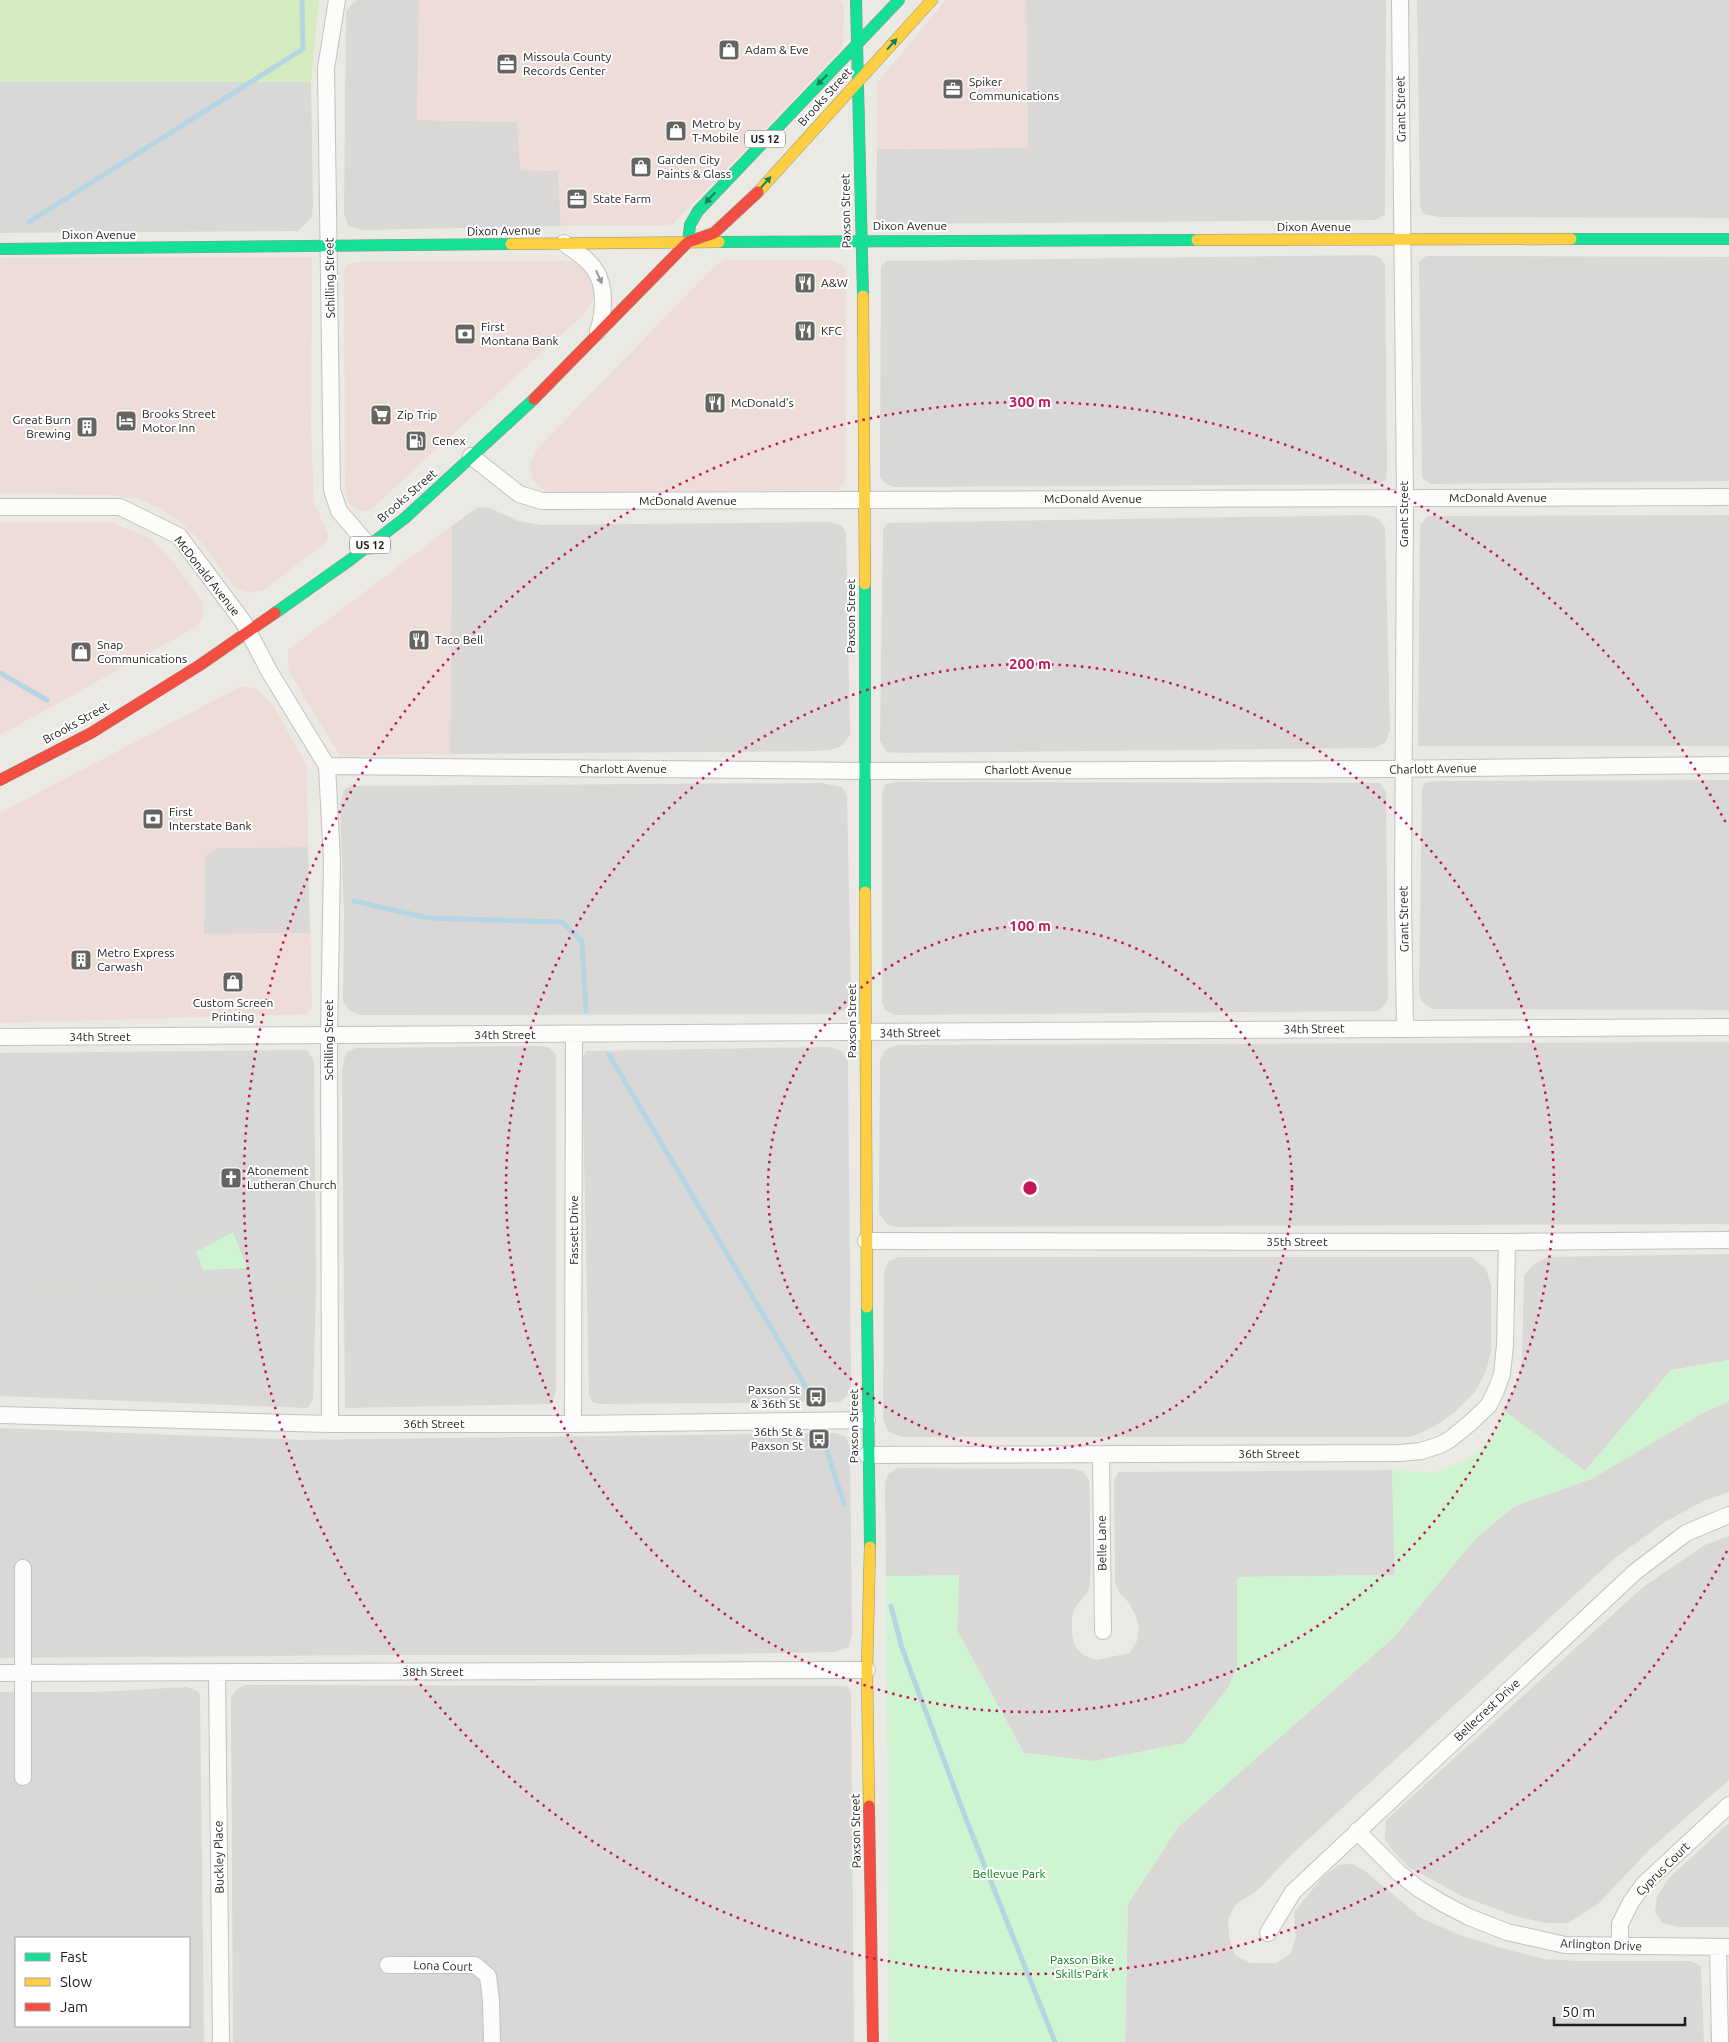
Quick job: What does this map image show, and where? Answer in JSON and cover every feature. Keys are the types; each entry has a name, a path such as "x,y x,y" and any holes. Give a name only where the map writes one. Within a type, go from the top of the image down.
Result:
{"main road":[{"name":"Paxson Street","path":"856,0 864,356 867,1455 870,1556 867,1670 873,2042"},
{"name":"Brooks Street","path":"688,242 690,225 698,211 822,79 857,47 899,0"},
{"name":"Brooks Street","path":"0,780 98,728 200,666 248,630 369,546 405,518 551,384 688,242 714,233 748,202 932,0"},
{"name":"Dixon Avenue","path":"0,249 860,240 1729,239"}],"street":[{"name":"Schilling Street","path":"337,0 326,68 332,490 339,511 369,546"},
{"name":"Grant Street","path":"1400,0 1403,240 1405,1028"},
{"path":"564,243 583,256 600,276 603,289 603,318 596,338"},
{"name":"McDonald Avenue","path":"471,456 520,494 542,501 1729,497"},
{"name":"McDonald Avenue","path":"0,507 120,507 179,536 248,630 269,671"},
{"name":"Schilling Street","path":"269,671 327,766 332,861 329,1036 330,1424"},
{"name":"Charlott Avenue","path":"327,766 865,771 1403,769 1729,765"},
{"name":"34th Street","path":"0,1037 865,1034 1405,1028 1729,1027"},
{"name":"Fassett Drive","path":"573,1424 574,1035"},
{"name":"35th Street","path":"866,1241 1507,1242 1729,1240"},
{"name":"36th Street","path":"867,1455 1400,1453 1421,1451 1440,1445 1469,1424 1489,1405 1502,1374 1507,1242"},
{"name":"36th Street","path":"0,1415 330,1424 573,1424 867,1420"},
{"name":"Belle Lane","path":"1102,1455 1103,1631"},
{"name":"Bellecrest Drive","path":"1268,1933 1293,1892 1635,1572 1686,1533 1729,1515"},
{"path":"23,1568 23,1777"},
{"name":"38th Street","path":"0,1674 867,1670"},
{"name":"Buckley Place","path":"217,1672 221,2042"},
{"name":"Cyprus Court","path":"1620,1946 1620,1924 1631,1902 1644,1884 1729,1805"},
{"name":"Arlington Drive","path":"1357,1831 1399,1873 1444,1904 1469,1917 1507,1932 1565,1945 1723,1948"},
{"path":"1720,2042 1723,1948"},
{"name":"Lona Court","path":"388,1965 475,1965 488,1976 492,2001 492,2042"}],"shaded area":[{"path":"359,0 419,0 418,120 517,122 521,170 558,171 561,226 363,230 348,226 344,213 346,11 354,2"},
{"path":"419,0 840,0 844,5 843,48 673,224 659,226 561,226 558,171 520,170 517,122 417,120"},
{"path":"946,0 1026,0 1028,148 877,149 877,83"},
{"path":"1026,0 1386,0 1385,215 1375,220 883,224 876,218 877,149 1028,148"},
{"path":"1417,0 1729,0 1729,218 1440,217 1423,214 1420,206"},
{"path":"0,82 311,82 313,205 311,218 298,231 0,233"},
{"path":"1373,255 1380,258 1385,265 1387,470 1386,480 1378,484 894,487 885,483 880,476 881,266 887,261"},
{"path":"1427,256 1729,257 1729,481 1431,484 1422,478 1419,261"},
{"path":"312,257 311,426 314,503 328,534 326,542 264,590 251,593 236,589 202,543 182,523 161,509 139,499 112,495 0,493 0,258"},
{"path":"724,260 831,260 841,264 846,270 846,475 844,483 838,490 557,492 544,490 533,480 529,465 538,448 713,268"},
{"path":"569,261 583,265 596,281 597,292 584,314 369,511 361,511 349,504 345,488 344,270 347,265 354,262"},
{"path":"478,507 490,508 518,521 542,525 829,522 841,525 846,532 850,735 843,745 834,749 816,751 450,754 452,526"},
{"path":"1368,515 1379,519 1385,527 1390,729 1386,742 1374,748 901,753 887,752 880,741 883,530 888,523"},
{"path":"1729,515 1729,746 1418,746 1420,525 1428,516"},
{"path":"109,522 152,539 178,568 203,603 203,616 196,627 0,735 0,523"},
{"path":"452,526 450,754 340,756 289,672 288,650"},
{"path":"242,686 257,689 273,705 307,766 308,847 216,848 205,858 204,934 310,933 312,1006 307,1014 0,1023 0,813"},
{"path":"1729,780 1729,1010 1432,1009 1421,1001 1419,989 1422,791 1424,783 1437,781"},
{"path":"898,782 1380,783 1386,792 1388,999 1384,1006 1377,1011 894,1015 885,1010 882,1003 882,793 886,784"},
{"path":"821,783 842,787 847,795 851,990 850,1003 844,1010 834,1014 361,1015 349,1010 343,1001 344,915 340,805 344,790 351,786"},
{"path":"308,847 310,933 204,934 205,857 217,848"},
{"path":"1729,1042 1729,1224 897,1227 888,1225 879,1213 880,1060 885,1050 898,1045"},
{"path":"542,1046 550,1048 556,1055 556,1390 552,1404 345,1408 342,1069 347,1052 356,1048"},
{"path":"829,1047 842,1051 848,1062 851,1385 849,1394 840,1402 601,1404 592,1402 589,1394 582,1060 586,1051"},
{"path":"307,1050 314,1061 316,1286 0,1287 0,1053"},
{"path":"1729,1254 1729,1360 1671,1370 1585,1471 1503,1410 1519,1378 1522,1357 1524,1276 1533,1265 1547,1257"},
{"path":"899,1257 1471,1257 1486,1269 1491,1285 1491,1351 1486,1371 1475,1392 1456,1411 1435,1426 1411,1437 901,1437 888,1431 883,1419 884,1272 889,1261"},
{"path":"316,1286 313,1399 308,1408 0,1396 0,1287"},
{"path":"1729,1401 1729,1492 1703,1501 1665,1522 1615,1558 1291,1855 1259,1889 1235,1905 1228,1920 1229,1937 1235,1955 1250,1963 1276,1963 1291,1953 1296,1937 1294,1912 1322,1878 1338,1865 1352,1864 1365,1871 1421,1918 1460,1935 1505,1949 1544,1959 1576,1961 1691,1961 1701,1966 1704,2042 1125,2042 1128,1904 1178,1827 1394,1637 1476,1538 1515,1506 1576,1484 1701,1414"},
{"path":"0,1428 303,1440 836,1433 846,1437 850,1449 852,1634 849,1647 835,1652 675,1655 0,1658"},
{"path":"898,1468 1073,1469 1083,1471 1089,1480 1090,1585 1087,1593 1076,1606 1072,1616 1072,1632 1074,1645 1083,1655 1096,1660 1130,1653 1137,1641 1139,1626 1129,1603 1119,1592 1115,1582 1114,1480 1119,1472 1392,1470 1395,1575 1238,1577 1237,1668 1228,1688 1185,1743 1094,1761 1024,1753 957,1630 959,1576 886,1576 885,1484 888,1474"},
{"path":"1729,1536 1729,1780 1650,1849 1598,1904 1568,1923 1546,1923 1515,1916 1464,1897 1410,1868 1395,1853 1385,1840 1386,1820 1643,1587 1705,1545"},
{"path":"245,1685 847,1686 851,1694 854,2042 233,2042 231,1698 236,1690"},
{"path":"187,1687 197,1691 200,1695 204,2042 0,2042 0,1692 98,1692"},
{"path":"1729,1823 1729,1927 1678,1927 1662,1923 1655,1912 1657,1896 1669,1878"}],"green space":[{"path":"0,0 319,0 311,82 0,82"},
{"path":"233,1232 247,1268 203,1270 196,1252"},
{"name":"Bellevue Park","path":"1729,1360 1729,1401 1701,1414 1592,1479 1514,1506 1476,1538 1394,1637 1178,1827 1128,1904 1125,2042 889,2042 886,1576 959,1575 957,1631 1024,1753 1094,1761 1185,1743 1228,1688 1237,1668 1237,1577 1395,1575 1392,1470 1431,1473 1468,1460 1494,1436 1503,1410 1585,1471 1671,1370"}],"waterway":[{"path":"29,222 303,49 302,0"},
{"path":"0,673 47,700"},
{"path":"354,901 428,918 562,922 582,941 586,1011"},
{"path":"609,1055 808,1390"},
{"path":"825,1445 844,1504"},
{"path":"891,1606 902,1648 966,1819 1055,2042"}],"traffic: fast":[{"path":"856,0 863,296"},
{"path":"688,242 690,225 698,211 899,0"},
{"path":"1571,239 1729,239"},
{"path":"719,242 1197,240"},
{"path":"0,249 511,244"},
{"path":"275,613 405,518 534,399"},
{"path":"865,584 865,892"},
{"path":"867,1307 870,1547"}],"traffic: slow":[{"path":"758,192 932,0"},
{"path":"1197,240 1571,239"},
{"path":"511,244 719,242"},
{"path":"863,296 865,584"},
{"path":"865,892 867,1307"},
{"path":"869,1806 867,1670 870,1547"}],"traffic: jam":[{"path":"534,399 688,242 714,233 758,192"},
{"path":"0,780 91,733 200,665 275,613"},
{"path":"869,1806 873,2042"}],"place":[{"name":"Adam & Eve","path":"729,50"},
{"name":"Missoula County Records Center","path":"507,64"},
{"name":"Spiker Communications","path":"953,89"},
{"name":"Metro by T-Mobile","path":"676,131"},
{"name":"Garden City Paints & Glass","path":"641,167"},
{"name":"State Farm","path":"577,199"},
{"name":"A&W","path":"805,283"},
{"name":"KFC","path":"805,331"},
{"name":"First Montana Bank","path":"465,334"},
{"name":"McDonald's","path":"715,403"},
{"name":"Zip Trip","path":"381,415"},
{"name":"Brooks Street Motor Inn","path":"126,421"},
{"name":"Great Burn Brewing","path":"87,427"},
{"name":"Cenex","path":"416,441"},
{"name":"Taco Bell","path":"419,640"},
{"name":"Snap Communications","path":"81,652"},
{"name":"First Interstate Bank","path":"153,819"},
{"name":"Metro Express Carwash","path":"81,960"},
{"name":"Custom Screen Printing","path":"233,982"},
{"name":"Atonement Lutheran Church","path":"231,1178"},
{"name":"Paxson St & 36th St","path":"816,1397"},
{"name":"36th St & Paxson St","path":"819,1439"}],"park label":[{"name":"Paxson Bike Skills Park","path":"1082,1967"}]}
